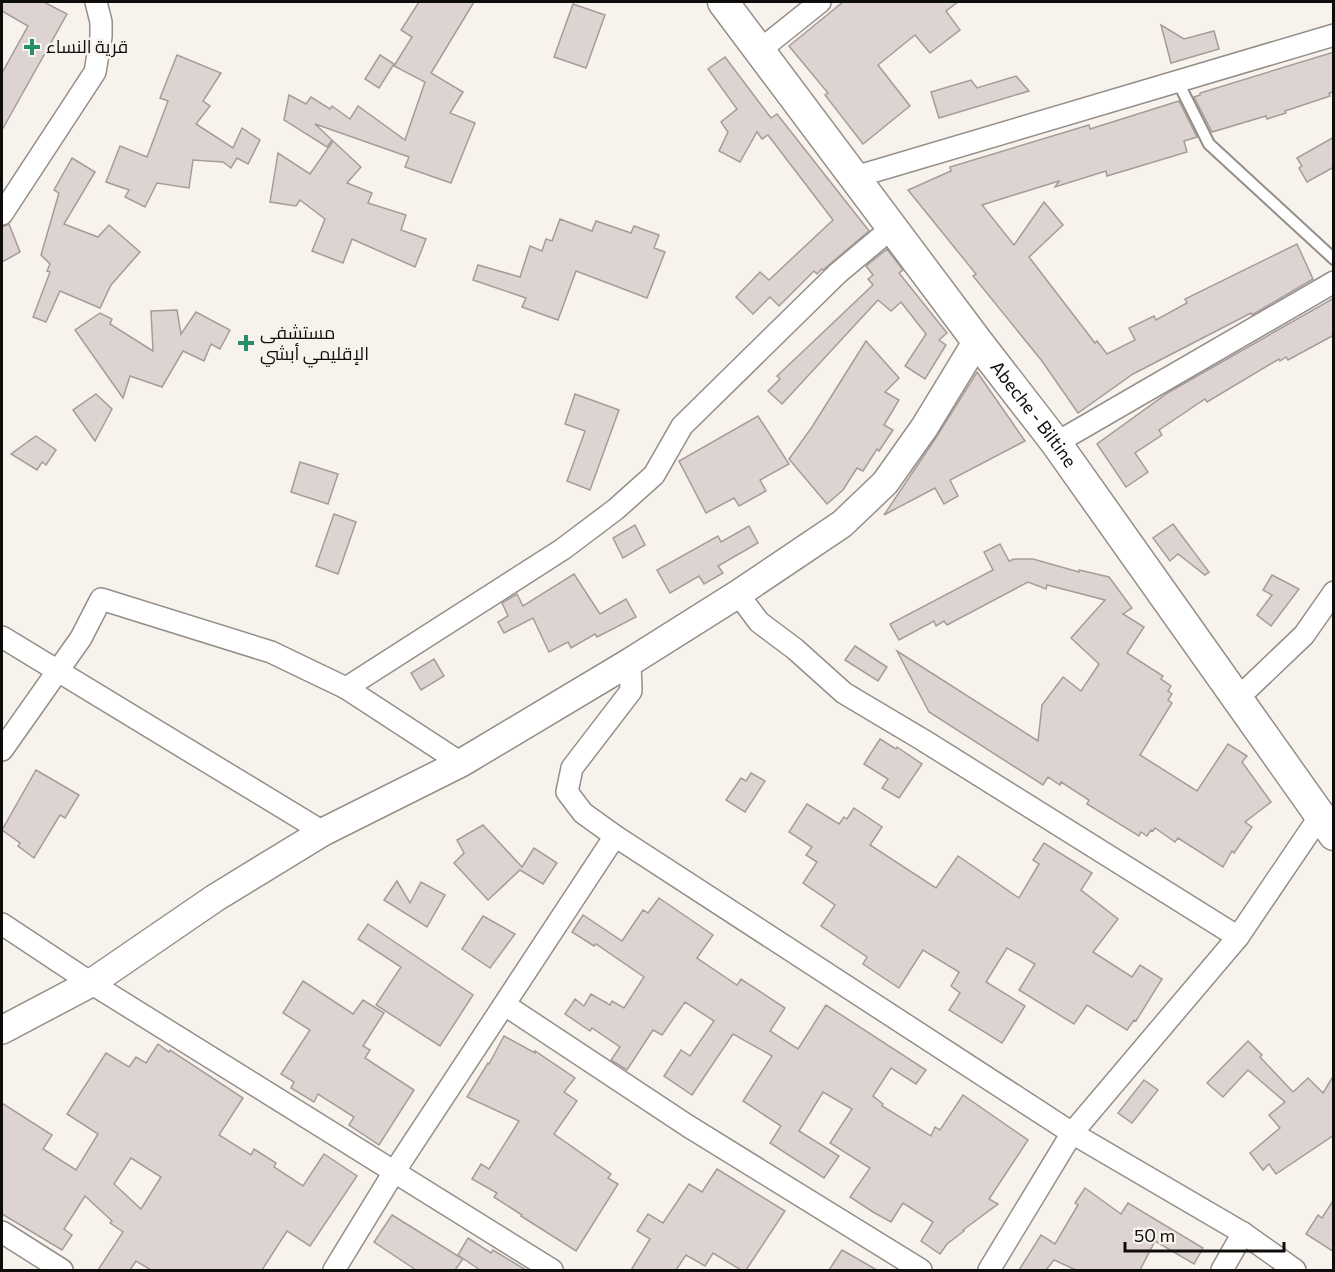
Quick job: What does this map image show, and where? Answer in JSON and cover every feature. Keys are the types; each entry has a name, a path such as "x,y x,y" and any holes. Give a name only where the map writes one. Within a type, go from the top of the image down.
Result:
{"main road":[{"name":"Abeche - Biltine","path":"723,2 1056,443 1327,826"}],"street":[{"path":"2,214 95,72 102,37 96,2"},
{"path":"760,50 820,2"},
{"path":"855,177 1334,35"},
{"path":"346,688 563,549 616,509 654,475 682,426 838,273 892,227"},
{"path":"1056,443 1334,282"},
{"path":"2,1029 91,983 215,898 322,832 461,763 630,662 738,594 842,524 885,483 924,428 977,341"},
{"path":"1238,698 1304,635 1334,592"},
{"path":"738,594 759,622 795,649 844,693 934,746 1238,937"},
{"path":"2,750 81,638 101,599 271,652 346,688 461,763"},
{"path":"2,637 322,832"},
{"path":"630,662 631,691 572,768 567,792 583,813 1072,1133 1244,1233 1295,1270"},
{"path":"989,1270 1072,1133 1238,937 1327,826"},
{"path":"334,1270 394,1172 615,836"},
{"path":"2,924 91,983 552,1270"},
{"path":"505,1005 688,1126 921,1270"},
{"path":"2,1232 62,1270"},
{"path":"1222,1270 1244,1233"}],"lane":[{"path":"1178,82 1209,144 1334,259"}],"building":[{"name":"قرية النساء","path":"2,2 44,2 67,14 2,130 2,73 28,26 2,11"},
{"path":"419,2 474,2 431,73 463,92 450,113 475,123 451,183 405,167 409,157 315,124 332,140 327,147 284,120 289,95 306,104 311,97 330,109 332,106 350,119 358,106 405,140 425,82 394,66 412,37 401,30"},
{"path":"843,2 958,2 946,11 960,30 930,53 915,35 878,65 910,106 863,144 825,95 828,93 789,46"},
{"path":"573,4 605,15 586,68 554,57"},
{"path":"1161,25 1184,39 1214,31 1219,49 1171,63"},
{"path":"1334,52 1334,92 1329,93 1330,96 1285,111 1286,113 1267,119 1266,116 1212,132 1194,97 1200,93"},
{"path":"177,55 221,73 203,101 210,106 196,124 233,148 242,128 260,140 248,164 237,158 231,168 223,162 193,160 189,188 157,183 145,207 125,197 129,190 106,182 120,146 147,157 168,101 160,98"},
{"path":"380,55 394,64 379,88 365,79"},
{"path":"725,57 771,118 777,114 869,231 823,270 817,274 814,271 779,306 770,297 753,314 736,297 760,272 769,280 833,220 768,135 762,139 757,132 740,162 719,151 728,132 721,122 737,109 708,69"},
{"path":"1016,76 1029,91 939,118 931,92 971,80 977,88"},
{"path":"1179,101 1197,137 1184,141 1187,152 1107,176 1106,171 1055,187 1059,181 982,205 1014,245 1044,202 1063,225 1029,257 1095,343 1097,341 1107,354 1135,340 1129,328 1154,316 1156,320 1187,303 1185,299 1297,244 1313,279 1252,315 1251,313 1133,374 1078,413 1042,361 973,276 976,274 908,190 951,171 950,167 1089,125 1090,129"},
{"path":"1334,137 1334,167 1307,182 1299,168 1302,166 1297,158"},
{"path":"333,141 361,167 347,183 372,193 368,203 406,215 401,230 426,239 415,267 352,239 343,263 312,251 325,219 300,200 296,206 270,202 278,153 310,174"},
{"path":"72,158 95,172 64,224 98,237 109,225 140,252 111,285 100,308 60,291 46,322 33,317 50,272 47,271 50,264 41,255 59,193 54,190"},
{"path":"560,219 592,231 596,221 631,233 634,226 659,235 654,248 665,252 647,298 576,271 558,320 522,307 526,298 473,280 478,265 520,277 530,246 542,251 546,239 552,241"},
{"path":"9,224 20,252 2,262 2,227"},
{"path":"887,249 903,270 899,273 947,333 939,340 946,345 925,379 905,366 926,334 901,302 891,311 878,300 782,404 768,391 780,379 777,376 873,285 868,279 873,275 866,266"},
{"path":"1334,298 1334,335 1288,360 1286,357 1280,361 1279,359 1207,402 1205,399 1159,430 1162,435 1135,453 1148,472 1126,487 1097,444 1169,392"},
{"path":"177,310 181,334 196,312 230,330 220,349 211,344 204,361 183,351 162,387 130,376 123,398 75,330 100,313 112,319 110,324 153,351 151,311"},
{"path":"866,341 899,378 885,392 899,400 884,425 893,430 863,471 857,468 843,490 827,504 789,459"},
{"path":"977,372 1025,441 950,480 958,496 944,504 935,488 884,515 937,436"},
{"path":"96,394 112,409 95,441 73,410"},
{"path":"575,394 619,410 590,490 567,481 585,431 565,424"},
{"path":"758,416 789,464 760,480 766,491 739,506 734,498 706,513 679,461"},
{"path":"36,436 56,450 46,465 42,462 37,470 11,454"},
{"path":"300,462 338,474 328,504 291,492"},
{"path":"334,514 356,522 338,574 316,566"},
{"path":"1173,524 1209,572 1205,575 1178,554 1170,561 1153,538"},
{"path":"635,525 645,545 623,558 613,538"},
{"path":"749,526 758,543 718,566 723,573 704,584 699,576 670,593 657,570 718,536 721,542"},
{"path":"1000,544 1009,561 1033,559 1079,572 1079,570 1109,577 1132,608 1123,614 1144,627 1127,653 1163,676 1161,679 1171,686 1168,691 1172,694 1168,700 1172,703 1140,755 1197,791 1228,744 1247,756 1242,762 1271,802 1245,822 1252,827 1234,853 1232,851 1223,867 1178,838 1175,842 1155,828 1147,836 1141,832 1139,836 1087,804 1089,800 1061,782 1060,785 1048,777 1043,785 929,712 897,651 1038,741 1042,705 1063,677 1081,691 1099,664 1071,638 1105,600 1047,585 1046,589 1028,582 947,625 944,621 936,626 934,621 899,640 890,624 993,570 984,552"},
{"path":"574,574 600,614 626,599 636,617 597,637 595,634 571,648 568,642 549,652 533,618 504,633 498,622 508,616 502,603 517,594 523,606"},
{"path":"1272,575 1299,589 1271,626 1257,615 1272,595 1263,590"},
{"path":"855,646 887,667 878,681 845,660"},
{"path":"434,659 444,676 421,690 411,673"},
{"path":"880,739 896,749 897,747 922,764 899,798 882,788 888,779 864,764"},
{"path":"36,770 79,795 65,818 60,815 34,858 18,846 20,843 2,830"},
{"path":"751,773 765,781 745,812 726,800 741,778 746,781"},
{"path":"807,804 839,824 844,817 847,819 854,808 882,827 870,845 936,888 958,856 1019,898 1039,864 1033,860 1044,843 1092,873 1081,890 1118,919 1093,952 1132,977 1140,965 1162,979 1136,1021 1134,1020 1127,1030 1087,1005 1074,1024 1019,990 1035,964 1007,948 986,982 1025,1006 1002,1043 949,1010 960,993 951,986 959,972 923,950 899,988 863,964 867,957 821,926 835,905 803,883 817,862 806,855 812,847 789,832"},
{"path":"483,825 522,867 534,848 557,863 543,884 520,870 488,900 454,863 464,853 457,840"},
{"path":"397,881 410,903 421,882 445,895 427,927 384,900"},
{"path":"659,898 713,935 697,958 737,985 741,979 785,1008 770,1031 798,1049 826,1005 926,1070 916,1084 891,1068 873,1096 883,1104 882,1106 931,1136 935,1127 940,1130 963,1095 1028,1140 989,1199 998,1204 963,1230 947,1244 940,1254 921,1241 933,1222 903,1203 891,1222 873,1212 850,1197 870,1168 830,1143 852,1109 823,1092 799,1131 839,1156 824,1178 770,1143 781,1126 743,1101 772,1056 733,1034 692,1095 664,1076 681,1050 690,1056 714,1021 685,1002 662,1035 653,1030 627,1070 611,1060 620,1047 592,1028 590,1031 565,1014 575,999 584,1006 591,994 610,1005 612,1001 624,1008 644,977 596,944 594,946 572,932 583,915 622,941 643,910 648,913"},
{"path":"483,916 515,934 490,968 462,949"},
{"path":"368,924 473,995 440,1046 376,1005 401,967 358,939"},
{"path":"303,981 353,1014 363,1000 384,1013 363,1046 370,1050 365,1058 414,1090 379,1145 349,1125 354,1117 318,1094 314,1102 291,1088 294,1082 281,1074 310,1030 283,1013"},
{"path":"504,1036 535,1053 535,1051 575,1078 564,1092 577,1101 554,1134 611,1174 608,1178 618,1184 576,1251 494,1197 497,1193 472,1179 481,1164 489,1169 519,1121 467,1097"},
{"path":"1248,1041 1293,1092 1308,1078 1323,1093 1334,1075 1334,1135 1276,1174 1269,1164 1263,1170 1250,1153 1280,1128 1269,1115 1285,1102 1248,1070 1223,1097 1207,1083"},
{"path":"158,1044 243,1098 219,1135 251,1155 254,1149 276,1163 274,1167 303,1186 324,1154 357,1176 310,1246 287,1231 262,1270 151,1270 136,1261 130,1270 98,1270 123,1232 110,1223 112,1221 85,1196 64,1229 72,1235 62,1250 2,1214 2,1103 52,1135 43,1149 76,1170 98,1134 67,1114 106,1053 129,1067 136,1057 146,1063","holes":["131,1158 161,1177 141,1209 114,1184"]},
{"path":"1144,1080 1158,1090 1132,1123 1118,1113"},
{"path":"717,1169 785,1211 746,1270 741,1270 713,1253 705,1266 686,1255 676,1270 631,1270 650,1239 637,1231 648,1214 663,1223 689,1184 702,1192"},
{"path":"1085,1188 1121,1214 1128,1203 1203,1248 1194,1264 1155,1241 1140,1270 1076,1270 1054,1260 1046,1270 1019,1270 1041,1235 1055,1244 1078,1205 1075,1203"},
{"path":"1334,1199 1334,1252 1306,1234 1318,1215 1322,1218"},
{"path":"392,1215 463,1259 455,1270 416,1270 374,1242"},
{"path":"468,1238 491,1253 493,1250 526,1270 480,1270 458,1255"},
{"path":"842,1250 877,1270 829,1270"}],"place":[{"name":"قرية النساء","path":"32,47"},
{"name":"مستشفى الإقليمي أبشي","path":"246,343"}]}
